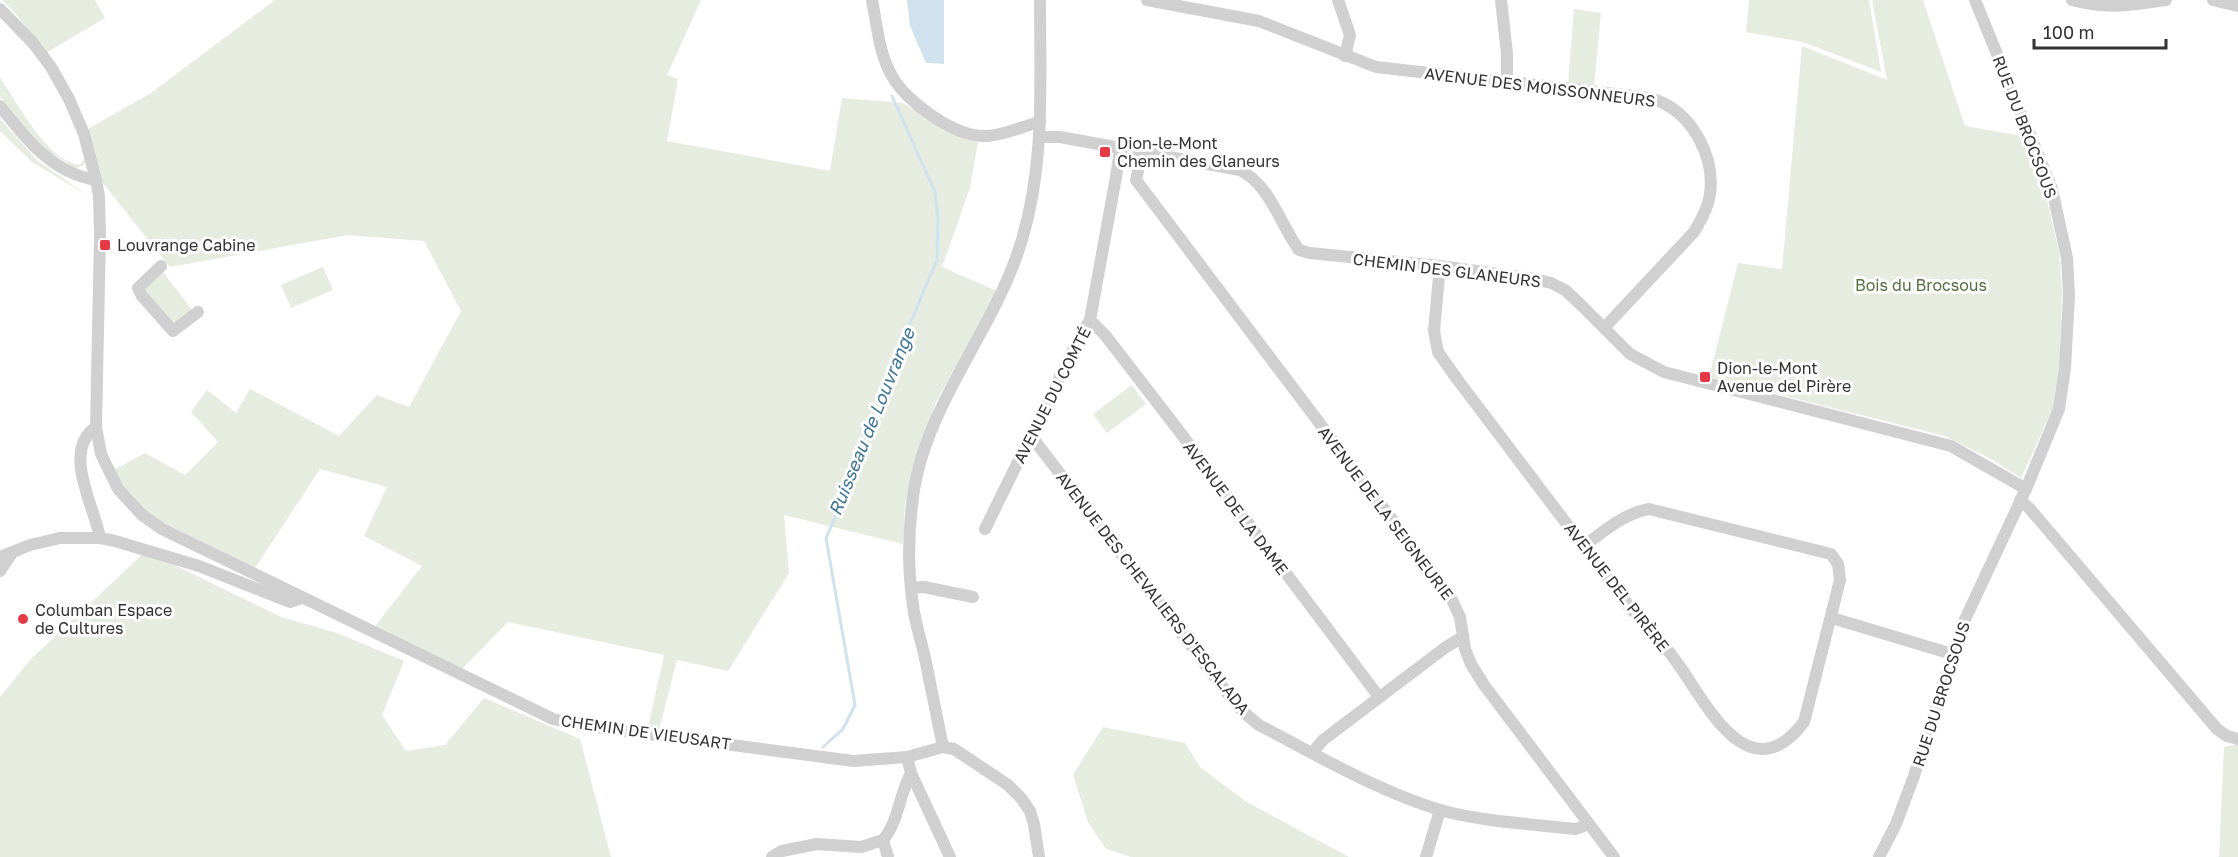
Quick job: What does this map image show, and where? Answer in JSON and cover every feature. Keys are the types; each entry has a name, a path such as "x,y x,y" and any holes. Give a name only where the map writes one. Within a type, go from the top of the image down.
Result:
{"street":[{"path":"872,0 882,49 892,77 923,109 945,124 978,136 988,136 1040,122"},
{"path":"1040,857 1034,824 1021,798 1008,785 954,749 944,747 913,608 910,588 910,538 912,503 921,460 938,415 994,307 1018,251 1030,206 1037,167 1040,122 1041,0"},
{"name":"AVENUE DES MOISSONNEURS","path":"1147,0 1259,21 1376,67 1658,100 1672,108 1698,135 1707,154 1711,175 1710,194 1704,215 1694,232 1605,327"},
{"path":"1338,0 1350,35 1345,56"},
{"path":"1501,0 1507,54 1507,81"},
{"name":"RUE DU BROCSOUS","path":"1880,857 1896,824 1914,776 1961,628 2023,494 2059,409 2065,368 2069,296 2067,258 2052,189 1975,0"},
{"path":"2072,0 2115,8 2166,0"},
{"path":"2213,0 2238,6"},
{"name":"CHEMIN DE VIEUSART","path":"0,9 33,43 51,67 69,99 84,134 99,196 96,427 101,454 108,473 118,489 142,515 162,529 301,598 553,719 580,726 836,759 871,761 907,757 944,747"},
{"path":"0,106 24,137 41,154 72,174 96,180"},
{"name":"CHEMIN DES GLANEURS","path":"1039,137 1059,137 1240,170 1252,176 1261,187 1299,250 1440,266 1534,279 1551,284 1565,290 1630,354 1664,372 1951,446 2023,494"},
{"name":"AVENUE DU COMTÉ","path":"985,529 1090,320 1119,149"},
{"path":"1116,177 1136,180 1142,153"},
{"name":"AVENUE DE LA SEIGNEURIE","path":"1136,180 1450,597 1460,617 1471,664 1484,685 1614,857"},
{"path":"161,266 138,288 142,296 173,331 198,312"},
{"name":"AVENUE DEL PIRÈRE","path":"1440,266 1434,331 1438,352 1632,610 1683,670 1693,689 1728,734 1753,748 1778,746 1792,737 1804,722 1832,618 1840,580 1838,564 1831,554 1649,509 1625,516 1585,545"},
{"name":"AVENUE DE LA DAME","path":"1090,320 1105,335 1176,427 1379,698"},
{"name":"CHEMIN DE VIEUSART","path":"96,427 87,433 83,440 82,463 83,484 100,538 199,566 290,602 301,598"},
{"name":"AVENUE DES CHEVALIERS D'ESCALADA","path":"1032,437 1242,711 1259,725 1394,793 1440,810 1576,829 1589,824"},
{"path":"2023,494 2030,508 2217,729 2227,736 2238,738"},
{"path":"0,571 6,555 30,544 60,538 100,538"},
{"path":"910,588 924,587 973,597"},
{"path":"1832,618 1952,654"},
{"path":"1313,752 1323,741 1446,646 1463,637"},
{"path":"907,757 911,773 950,857"},
{"path":"772,857 782,851 817,844 861,847 883,840 890,831 903,788 911,773"},
{"path":"1426,857 1440,810"},
{"path":"883,840 888,857"}],"green space":[{"path":"2,0 95,0 105,18 46,53"},
{"path":"275,0 701,0 667,75 678,79 667,141 830,171 842,98 903,103 944,129 978,142 970,188 942,267 997,291 936,402 915,463 905,504 903,544 784,515 789,573 728,671 677,660 659,730 648,728 664,655 508,622 461,670 373,629 422,566 364,536 387,487 320,469 255,568 146,514 121,486 114,470 145,453 185,475 218,442 191,412 207,390 236,413 250,389 339,436 377,395 409,407 461,311 424,241 348,235 170,267 102,182 86,130 151,93"},
{"path":"1749,0 1869,0 1881,72 1803,42 1746,32"},
{"name":"Bois du Brocsous","path":"1872,0 1923,0 1965,126 2022,136 2044,188 2059,251 2062,293 2060,359 2054,406 2021,478 1993,460 1945,436 1709,377 1738,263 1782,269 1802,46 1887,80"},
{"path":"1574,9 1601,13 1594,87 1568,84"},
{"path":"0,78 45,143 68,161 80,165 86,156 84,165 77,168 69,166 49,152 21,124 0,96"},
{"path":"0,119 38,161 87,195 32,162 0,131"},
{"path":"323,267 333,290 291,308 281,285"},
{"path":"162,271 193,311 170,326 143,287"},
{"path":"1132,385 1146,404 1107,433 1093,414"},
{"path":"146,551 281,617 337,633 404,661 382,715 406,751 445,745 484,698 580,739 611,857 0,857 0,697 31,659"},
{"path":"1103,727 1185,743 1200,767 1245,801 1349,857 1131,857 1106,849 1088,822 1073,775"},
{"path":"2238,744 2238,857 2219,857 2224,747"}],"water":[{"path":"907,0 944,0 944,64 926,63 910,26"}],"waterway":[{"name":"Ruisseau de Louvrange","path":"823,747 843,729 855,705 826,538 848,489 883,387 937,260 938,220 935,192 892,96"}],"place":[{"name":"Dion-le-Mont Chemin des Glaneurs","path":"1105,152"},
{"name":"Louvrange Cabine","path":"105,245"},
{"name":"Dion-le-Mont Avenue del Pirère","path":"1705,377"},
{"name":"Columban Espace de Cultures","path":"23,619"}]}
